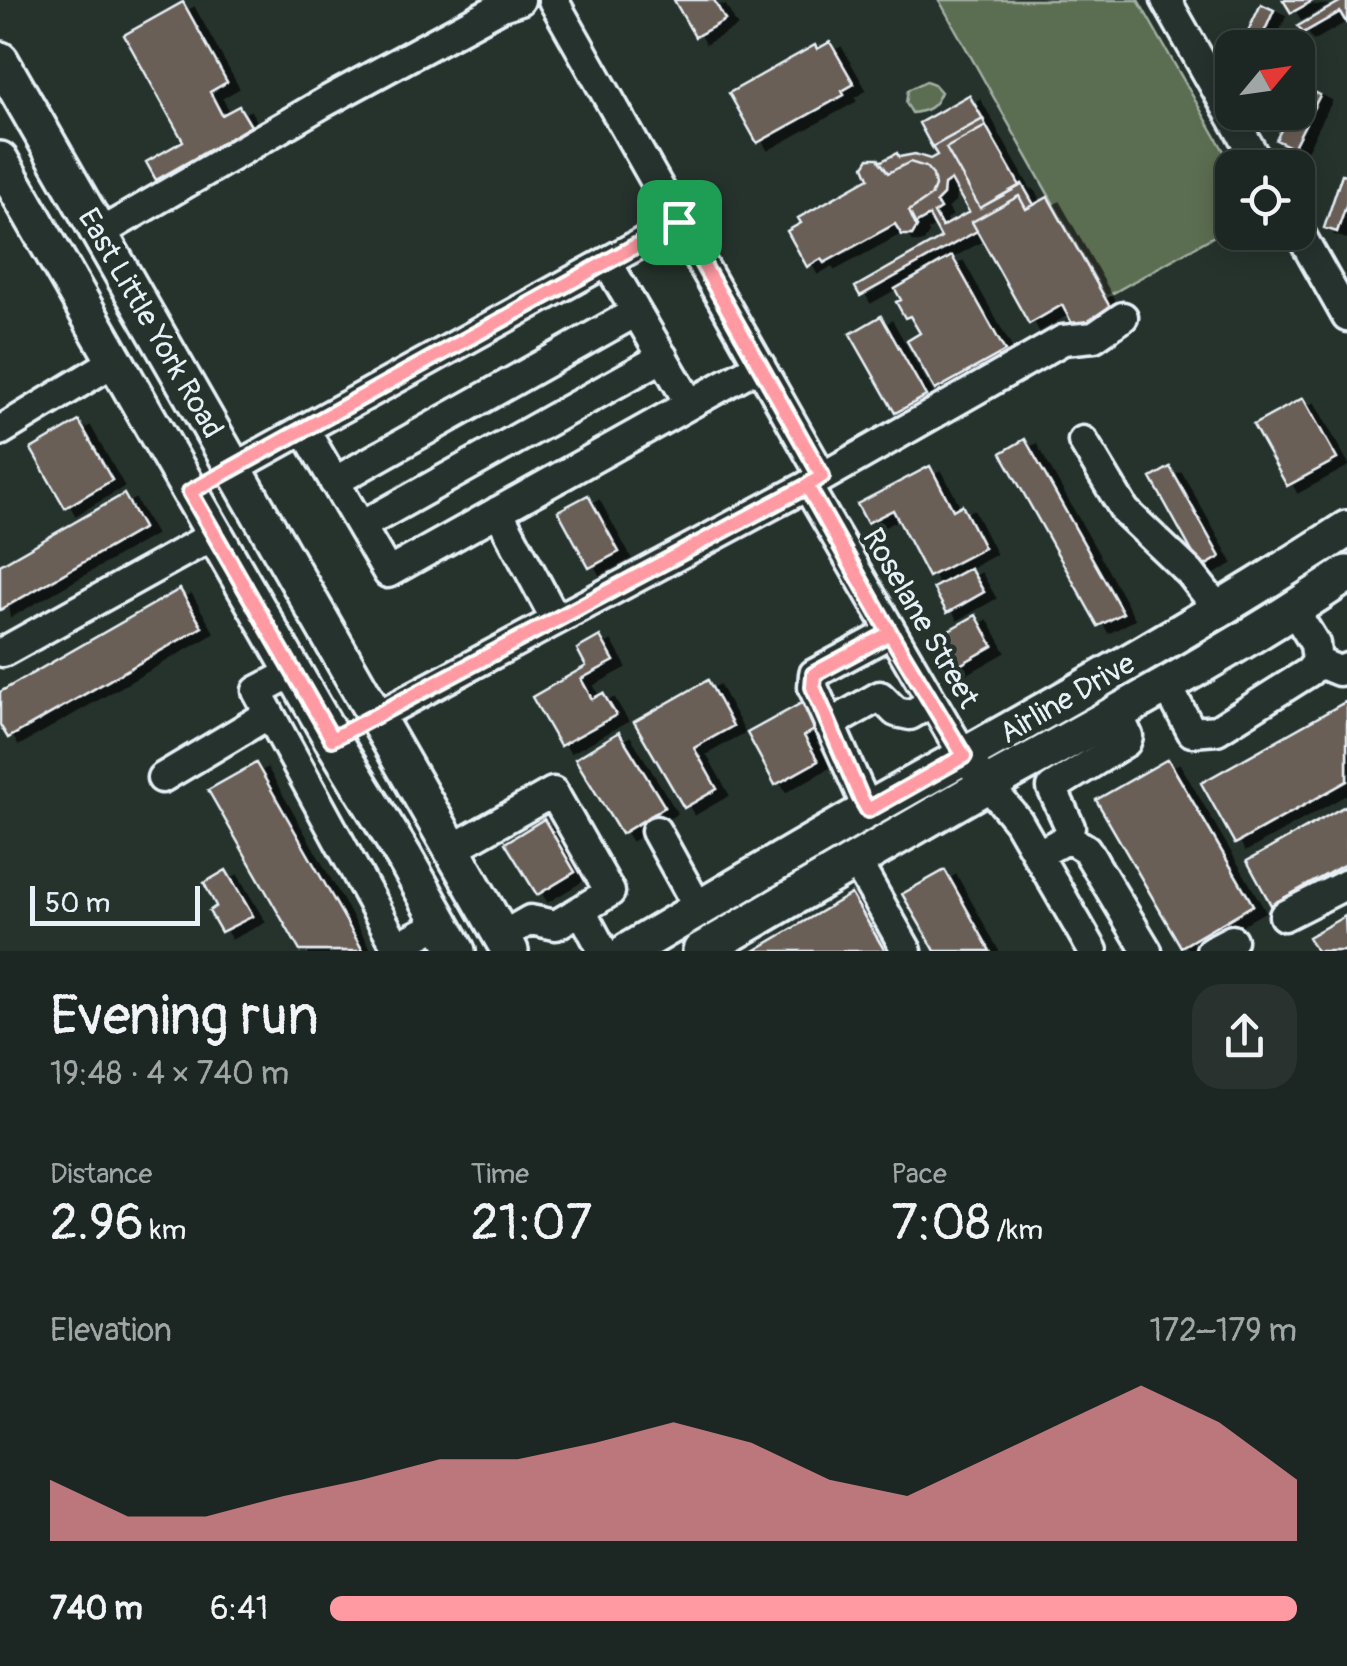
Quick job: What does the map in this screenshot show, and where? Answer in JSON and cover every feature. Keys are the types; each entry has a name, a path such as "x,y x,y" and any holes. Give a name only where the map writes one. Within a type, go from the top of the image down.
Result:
{"main road":[{"name":"East Little York Road","path":"0,60 506,944"},
{"name":"East Little York Road","path":"3,174 449,937"},
{"path":"190,492 234,468"},
{"name":"Airline Drive","path":"628,951 1218,610 1347,529"},
{"name":"Airline Drive","path":"701,951 1167,686 1347,574"},
{"path":"332,739 375,716"}],"street":[{"path":"100,232 324,102 520,0"},
{"name":"Roselane Street","path":"553,0 760,364 815,480 823,511 890,633 964,756 1018,822 1092,951"},
{"path":"1166,0 1251,150"},
{"path":"234,468 679,222"},
{"path":"1309,250 1347,317"},
{"path":"607,262 690,404"},
{"path":"334,482 636,312"},
{"path":"375,716 815,480 1064,340 1094,337 1123,317"},
{"path":"360,526 663,357"},
{"path":"0,431 115,361"},
{"path":"304,430 388,572 760,364"},
{"path":"1083,441 1125,511 1190,573 1218,610"},
{"path":"498,511 556,620"},
{"path":"3,652 214,534"},
{"path":"1294,610 1314,644 1318,662"},
{"path":"868,810 813,687 814,674 890,633"},
{"path":"1318,662 1339,671 1347,668"},
{"path":"1167,686 1192,732 1218,730 1310,672 1318,662"},
{"path":"293,672 257,691 398,949 449,937"},
{"path":"829,725 880,696 896,712 910,716 932,702"},
{"path":"162,778 270,714"},
{"path":"1068,838 1070,827 1052,788 1126,742 1128,736 1118,714"},
{"path":"452,849 553,792 610,892 556,925 530,920 506,944"},
{"path":"336,836 376,814"},
{"path":"656,831 699,909"},
{"path":"1037,855 1068,838"},
{"path":"1068,838 1086,849 1147,951"},
{"path":"856,861 907,951"},
{"path":"1284,916 1347,884"},
{"path":"580,910 603,951"}],"green space":[{"path":"939,0 1138,0 1223,150 1215,150 1215,236 1106,297"},
{"path":"926,81 941,92 930,107 912,113 906,103 908,90"}],"building":[{"path":"674,0 714,0 725,20 695,37"},
{"path":"1283,0 1314,0 1291,13"},
{"path":"1347,0 1347,24 1340,12 1308,30 1298,26"},
{"path":"183,2 227,82 210,92 222,115 239,106 251,126 156,180 146,162 183,141 124,35"},
{"path":"1261,4 1274,10 1265,30 1249,30"},
{"path":"830,42 854,84 842,91 844,95 757,143 729,93 815,45 817,49"},
{"path":"969,95 983,119 932,147 919,123"},
{"path":"983,119 986,126 946,148 980,208 1022,184 1034,205 1026,209 1019,196 972,222 977,231 860,296 855,287 941,238 929,216 915,224 909,211 931,196 935,186 933,175 926,167 910,162 888,173 880,162 897,153 899,157 915,154 930,159 937,155 932,147","holes":["951,180 969,212 942,227 934,213 940,209 936,202 943,195 944,185"]},
{"path":"986,126 1020,186 980,208 946,148"},
{"path":"1281,130 1302,130 1293,148 1276,140"},
{"path":"869,158 878,158 888,173 910,162 926,167 933,175 935,186 931,196 909,211 917,227 912,235 902,235 895,224 824,263 821,259 807,267 787,231 801,223 798,218 869,178 864,166"},
{"path":"1342,174 1347,175 1347,203 1337,232 1324,228"},
{"path":"1019,196 1026,209 1048,197 1111,309 1075,329 1062,305 1029,324 972,222"},
{"path":"952,256 1005,351 935,390 907,341 920,333 910,316 905,318 896,302 901,300 895,289"},
{"path":"881,316 926,396 895,413 850,334"},
{"path":"1303,398 1337,459 1287,486 1253,425"},
{"path":"79,421 112,480 65,508 31,449"},
{"path":"1025,439 1123,613 1098,626 1001,453"},
{"path":"930,466 953,510 962,505 984,548 928,577 893,510 867,523 857,504"},
{"path":"1170,467 1220,557 1201,568 1151,478"},
{"path":"124,494 143,528 0,610 0,565"},
{"path":"588,495 619,552 589,568 558,511"},
{"path":"970,568 984,592 947,613 933,588"},
{"path":"180,589 202,627 8,738 0,725 0,692"},
{"path":"976,615 993,646 956,667 938,636"},
{"path":"600,636 614,661 581,679 592,699 603,693 616,715 560,746 532,697 586,666 577,649"},
{"path":"708,680 733,726 694,748 717,789 684,808 634,722"},
{"path":"809,699 823,725 804,736 818,761 775,785 747,733"},
{"path":"1347,701 1347,781 1235,844 1201,783"},
{"path":"619,732 665,807 621,834 575,759"},
{"path":"1168,759 1253,905 1181,947 1096,800"},
{"path":"256,763 363,951 300,951 208,790"},
{"path":"1347,805 1347,863 1271,905 1247,861"},
{"path":"544,819 575,872 537,895 505,843"},
{"path":"226,870 253,916 221,932 209,911 216,906 204,883"},
{"path":"945,870 990,951 935,951 902,894"},
{"path":"851,894 885,951 754,951"},
{"path":"1345,916 1347,951 1316,951 1308,937"}],"route":[{"path":"679,222 190,492 332,739 807,486 823,511 894,640 964,756 868,810 860,796 813,687 814,674 890,633 807,486 822,476 679,222"}]}
